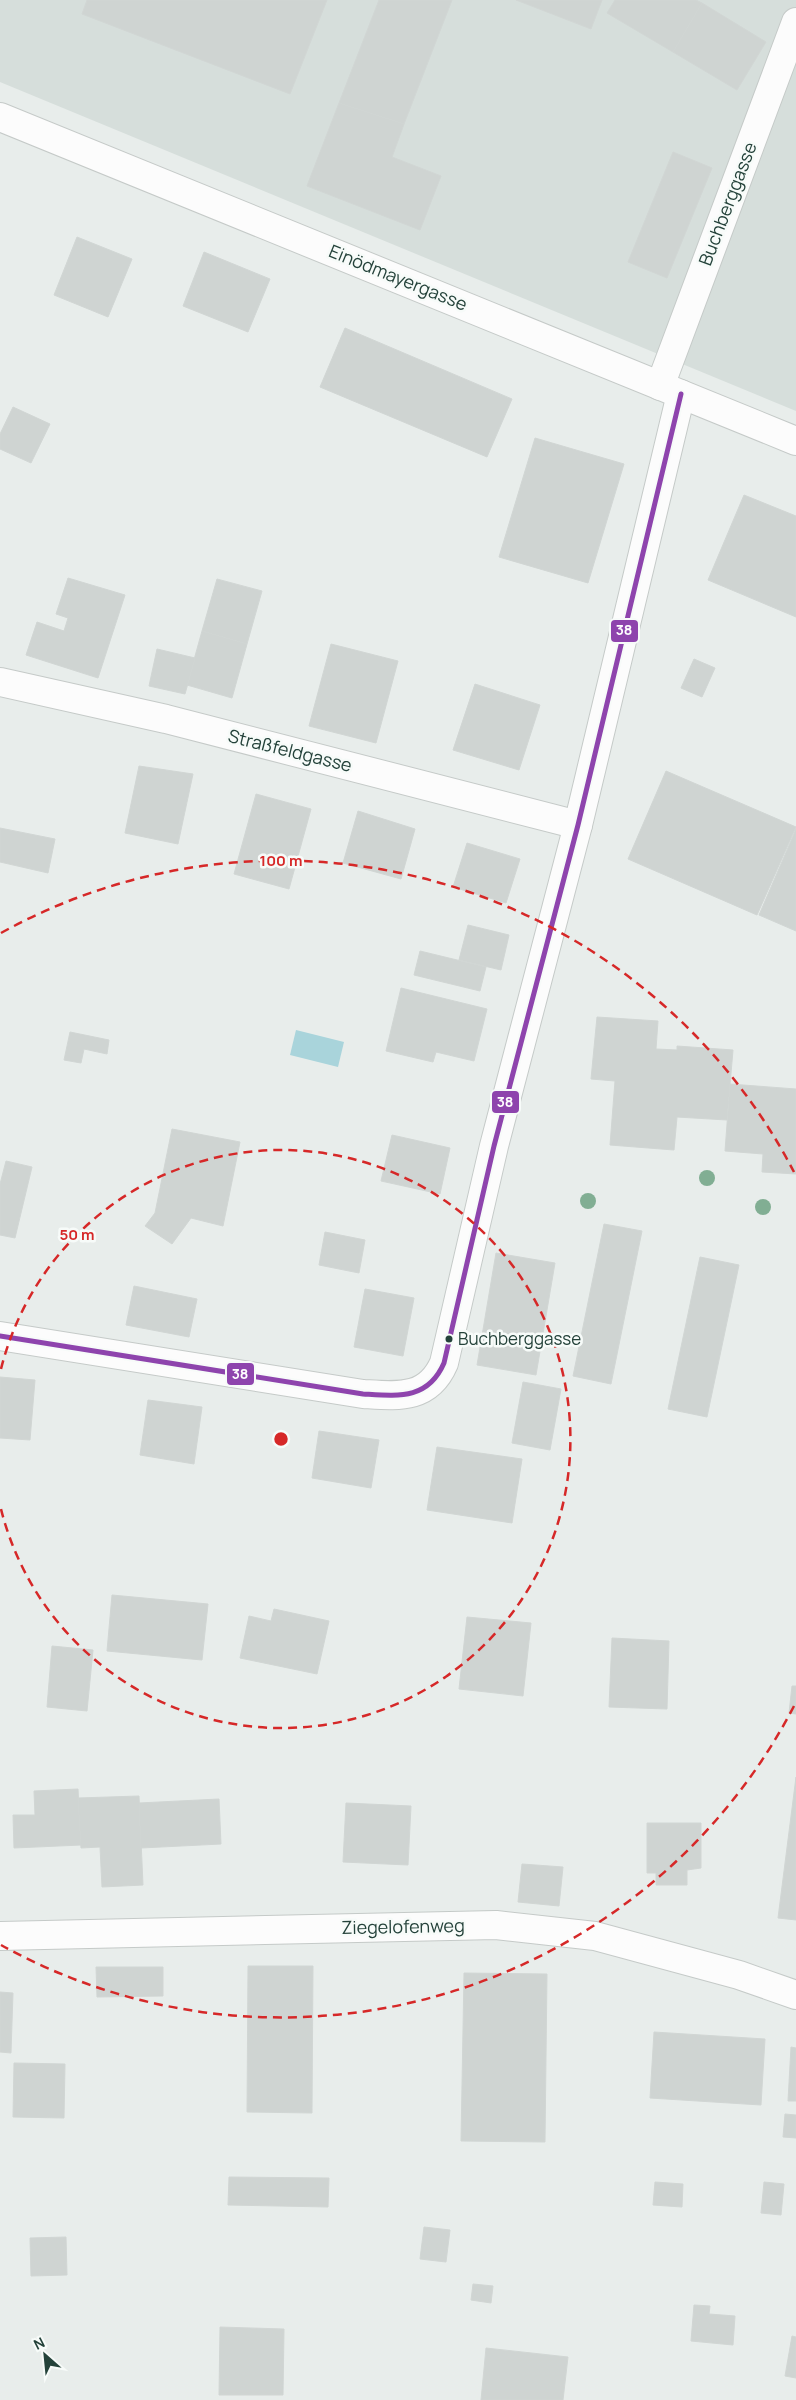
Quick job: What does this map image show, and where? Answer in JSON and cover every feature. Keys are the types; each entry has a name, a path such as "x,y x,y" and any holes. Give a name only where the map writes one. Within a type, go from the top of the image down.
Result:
{"street":[{"name":"Buchberggasse","path":"0,1336 363,1394 392,1396 416,1392 433,1381 444,1363 494,1146 578,825 671,390 796,22"},
{"name":"Einödmayergasse","path":"0,116 796,442"},
{"name":"Straßfeldgasse","path":"0,682 166,720 578,825"},
{"name":"Ziegelofenweg","path":"0,1936 496,1925 595,1936 729,1972 796,1995"}],"shaded area":[{"path":"0,0 796,0 796,411 0,82"}],"water":[{"path":"296,1030 344,1042 338,1067 290,1055"}],"building":[{"path":"87,0 327,0 290,94 82,14"},
{"path":"379,0 452,0 404,124 339,103"},
{"path":"516,0 602,0 591,29"},
{"path":"615,0 696,0 702,3 673,52 607,13"},
{"path":"702,3 766,42 737,90 673,52"},
{"path":"339,103 404,124 392,157 441,176 420,230 307,186"},
{"path":"673,152 712,168 667,278 628,262"},
{"path":"77,237 132,259 108,317 54,295"},
{"path":"204,252 270,279 248,332 183,306"},
{"path":"345,328 512,399 487,457 320,387"},
{"path":"13,407 50,424 31,463 0,449 0,434"},
{"path":"535,438 624,464 588,583 499,557"},
{"path":"744,495 796,516 796,617 708,580"},
{"path":"68,578 125,595 98,678 26,655 37,622 64,631 68,618 56,614"},
{"path":"217,579 262,591 247,644 202,631"},
{"path":"202,631 247,644 232,698 187,685"},
{"path":"331,644 398,661 376,743 309,726"},
{"path":"157,649 195,658 185,694 149,686"},
{"path":"694,659 715,668 702,697 681,688"},
{"path":"475,684 540,705 519,770 453,750"},
{"path":"139,766 193,774 178,844 125,833"},
{"path":"666,771 796,827 757,915 628,859"},
{"path":"256,794 311,809 289,889 234,874"},
{"path":"358,811 415,829 401,879 343,863"},
{"path":"0,828 55,839 48,873 0,862"},
{"path":"796,829 796,931 759,915"},
{"path":"467,843 520,859 506,903 453,887"},
{"path":"468,925 509,935 501,970 459,960"},
{"path":"420,951 486,967 480,991 414,975"},
{"path":"401,988 487,1009 474,1061 436,1052 433,1062 386,1051"},
{"path":"597,1017 658,1021 656,1049 677,1050 677,1046 733,1050 727,1120 677,1117 674,1150 610,1145 615,1081 591,1079"},
{"path":"70,1032 109,1040 107,1054 84,1049 81,1063 64,1060"},
{"path":"730,1084 796,1089 796,1174 762,1172 763,1154 725,1151"},
{"path":"172,1129 240,1142 223,1226 191,1218 172,1244 145,1226 155,1213"},
{"path":"392,1135 450,1148 440,1194 381,1181"},
{"path":"6,1161 32,1167 15,1238 0,1235 0,1184"},
{"path":"604,1224 642,1231 611,1384 573,1376"},
{"path":"325,1232 365,1240 359,1273 319,1265"},
{"path":"496,1253 555,1263 536,1375 477,1365"},
{"path":"700,1257 739,1265 707,1417 668,1409"},
{"path":"134,1286 197,1299 189,1337 126,1325"},
{"path":"365,1289 414,1298 403,1356 354,1347"},
{"path":"0,1377 35,1380 30,1440 0,1438"},
{"path":"523,1382 561,1389 550,1450 512,1443"},
{"path":"148,1400 202,1407 194,1464 140,1455"},
{"path":"319,1431 379,1440 371,1488 312,1478"},
{"path":"437,1447 522,1459 512,1523 427,1510"},
{"path":"112,1595 208,1604 202,1660 107,1651"},
{"path":"274,1609 329,1621 317,1674 240,1658 249,1616 271,1621"},
{"path":"467,1617 531,1623 523,1696 459,1689"},
{"path":"612,1638 669,1641 667,1709 609,1707"},
{"path":"52,1646 93,1650 87,1711 47,1707"},
{"path":"792,1686 796,1686 796,1714 789,1713"},
{"path":"796,1777 796,1920 778,1918"},
{"path":"78,1789 81,1845 14,1848 13,1815 35,1815 34,1791"},
{"path":"139,1796 143,1885 102,1887 100,1847 81,1848 78,1798"},
{"path":"219,1799 221,1844 141,1848 139,1803"},
{"path":"346,1803 411,1806 408,1865 343,1862"},
{"path":"647,1823 701,1823 701,1868 687,1870 687,1885 656,1885 656,1873 647,1873"},
{"path":"522,1864 563,1867 559,1906 518,1902"},
{"path":"248,1966 313,1966 312,2113 247,2112"},
{"path":"96,1967 163,1967 163,1996 97,1997"},
{"path":"464,1973 547,1974 545,2142 461,2141"},
{"path":"0,1992 13,1993 11,2053 0,2052"},
{"path":"654,2032 765,2039 761,2105 650,2098"},
{"path":"791,2047 796,2048 796,2101 788,2101"},
{"path":"14,2063 65,2064 64,2118 13,2117"},
{"path":"785,2114 796,2115 796,2138 783,2137"},
{"path":"229,2177 329,2178 328,2207 228,2205"},
{"path":"655,2182 683,2184 682,2207 653,2205"},
{"path":"764,2182 784,2184 781,2215 761,2213"},
{"path":"424,2227 450,2230 446,2262 420,2259"},
{"path":"66,2237 67,2275 31,2276 30,2238"},
{"path":"473,2284 493,2286 491,2303 471,2300"},
{"path":"694,2305 710,2306 709,2314 735,2316 733,2345 691,2341"},
{"path":"220,2327 284,2329 283,2395 219,2395"},
{"path":"792,2336 796,2337 796,2378 785,2376"},
{"path":"486,2348 568,2357 563,2400 481,2400"}],"transit line":[{"name":"38","path":"0,1336 363,1394 400,1395 411,1393 421,1390 430,1384 437,1375 444,1363 494,1146 578,825 681,394"}],"place":[{"name":"Buchberggasse","path":"449,1339"}]}
